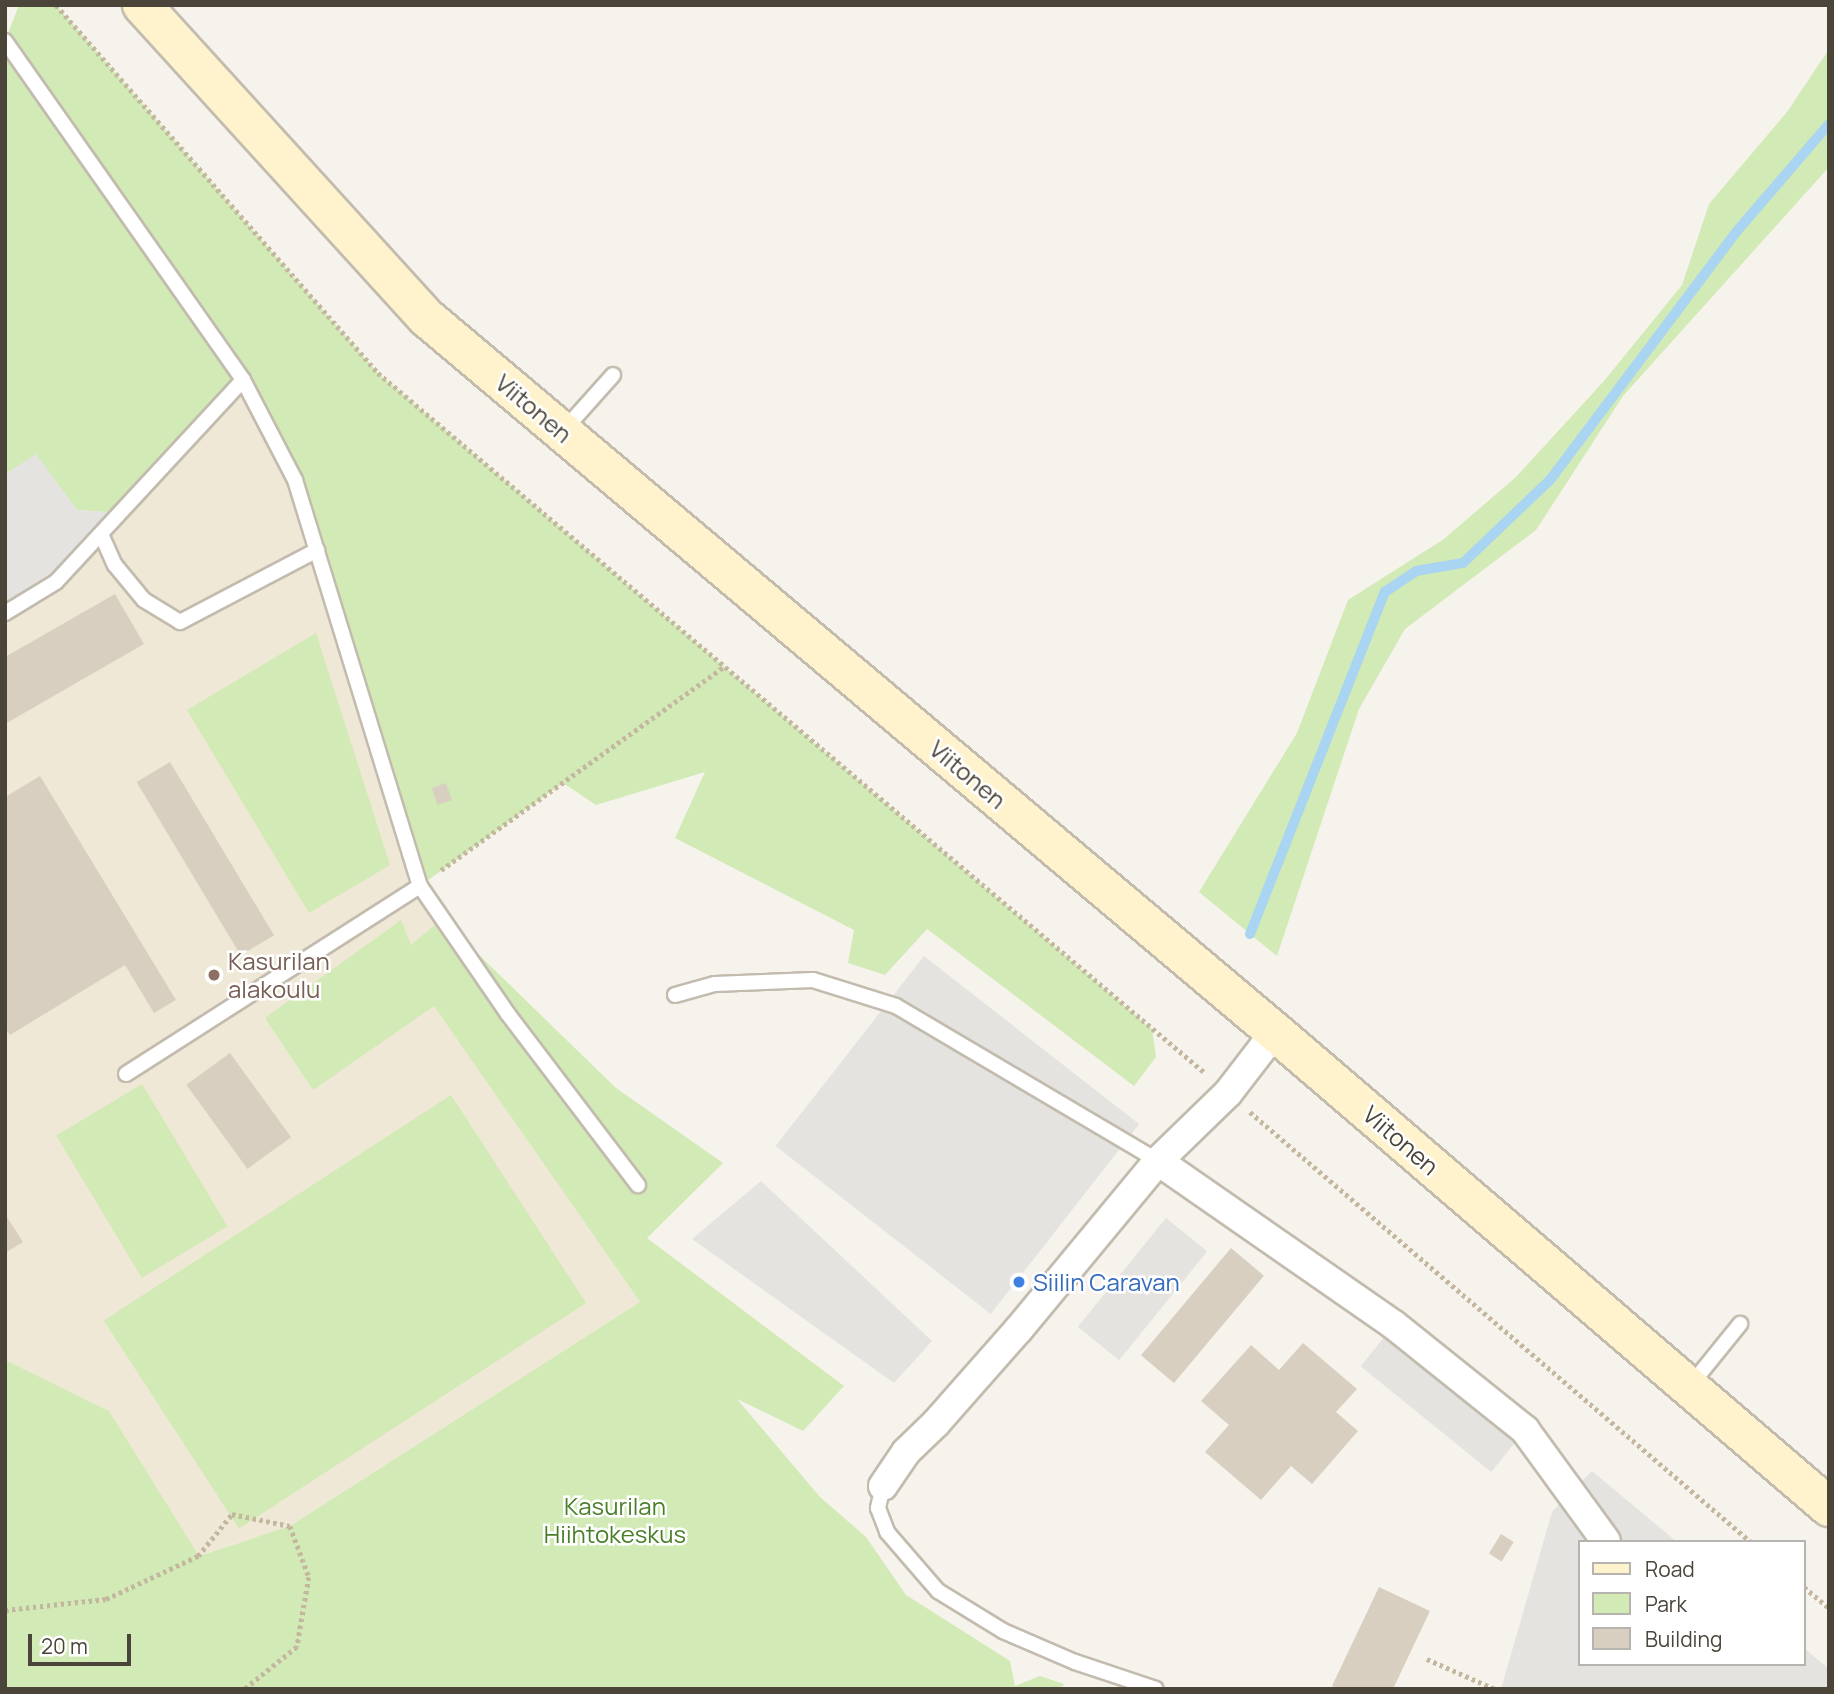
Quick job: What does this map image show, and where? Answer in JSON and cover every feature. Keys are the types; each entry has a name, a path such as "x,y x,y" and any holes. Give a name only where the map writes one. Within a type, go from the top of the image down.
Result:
{"main road":[{"name":"Viitonen","path":"142,5 428,318 1275,1032 1829,1507"}],"street":[{"path":"883,1486 906,1452 936,1423 1010,1339 1158,1161 1228,1093 1275,1032"},
{"path":"1158,1161 1394,1325 1525,1430 1605,1540"}],"lane":[{"path":"5,41 243,380 295,480 420,886 508,1014 638,1185"},
{"path":"562,432 613,375"},
{"path":"5,613 57,582 243,380"},
{"path":"101,534 115,565 144,600 180,622 317,550"},
{"path":"125,1074 420,886"},
{"path":"675,995 715,984 813,981 896,1006 1158,1161"},
{"path":"1689,1387 1740,1324"},
{"path":"883,1486 878,1508 887,1532 938,1591 1003,1631 1075,1662 1156,1689"}],"path":[{"path":"56,5 378,373 1228,1093 1749,1540"},
{"path":"420,886 725,666"},
{"path":"5,1610 106,1599 198,1556 233,1514 289,1526 309,1577 297,1647 245,1689"},
{"path":"1806,1589 1829,1608"},
{"path":"1427,1659 1495,1689"}],"shaded area":[{"name":"Kasurilan alakoulu","path":"243,380 295,480 420,886 442,919 434,1005 640,1302 290,1526 198,1556 109,1411 5,1360 5,613 56,582"},
{"path":"36,454 77,510 120,513 56,582 5,613 5,474"},
{"path":"924,956 1139,1124 991,1314 776,1146"},
{"path":"761,1181 932,1341 894,1383 692,1239"},
{"path":"1166,1218 1207,1251 1119,1360 1078,1327"},
{"path":"1394,1325 1525,1431 1491,1472 1361,1366"},
{"path":"1592,1471 1675,1540 1578,1540 1578,1666 1806,1666 1806,1650 1829,1669 1829,1689 1501,1689 1552,1512"}],"green space":[{"path":"19,5 56,5 378,373 1152,1029 1156,1057 1134,1086 927,929 885,975 848,963 854,930 675,838 705,772 596,805 563,783 420,886 295,480 243,380 120,513 77,510 36,455 5,474 5,41"},
{"path":"1829,49 1829,167 1623,396 1536,530 1405,629 1359,709 1277,956 1199,892 1297,733 1348,600 1444,539 1516,477 1604,381 1682,285 1709,204 1787,112"},
{"path":"316,633 390,865 309,913 187,710"},
{"name":"Kasurilan Hiihtokeskus","path":"442,919 616,1088 723,1163 647,1238 844,1386 803,1431 737,1399 820,1497 866,1537 906,1595 1010,1661 1015,1686 1040,1676 1064,1684 1061,1689 5,1689 5,1360 109,1411 199,1556 290,1526 640,1302 434,1006 313,1090 265,1018 401,920 411,945"},
{"path":"142,1084 227,1226 142,1278 56,1136"},
{"path":"451,1095 586,1303 239,1528 104,1320"}],"building":[{"path":"115,594 144,644 5,724 5,657"},
{"path":"170,762 274,935 241,955 137,782"},
{"path":"40,776 176,1000 154,1013 125,965 10,1035 5,1028 5,797"},
{"path":"446,783 452,800 438,805 432,788"},
{"path":"230,1053 291,1137 247,1169 186,1085"},
{"path":"5,1214 23,1242 5,1253"},
{"path":"1231,1248 1264,1276 1174,1383 1141,1355"},
{"path":"1303,1343 1357,1389 1336,1412 1358,1431 1312,1484 1291,1466 1261,1500 1205,1452 1229,1425 1201,1401 1251,1345 1279,1370"},
{"path":"1501,1534 1514,1542 1502,1561 1489,1554"},
{"path":"1379,1587 1430,1611 1393,1689 1339,1689 1332,1686"}],"waterway":[{"path":"1250,934 1385,592 1416,571 1463,563 1550,480 1737,231 1829,124"}],"place":[{"name":"Kasurilan alakoulu","path":"214,975"},
{"name":"Siilin Caravan","path":"1019,1282"}]}
